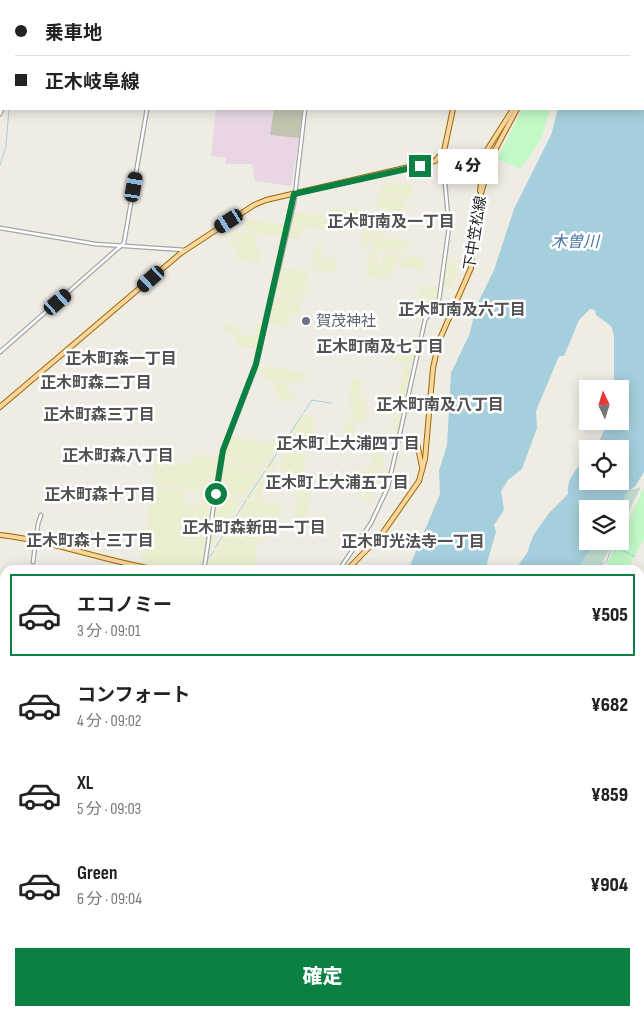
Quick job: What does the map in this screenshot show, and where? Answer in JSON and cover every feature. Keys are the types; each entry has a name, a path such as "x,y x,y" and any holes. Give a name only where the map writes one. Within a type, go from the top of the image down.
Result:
{"main road":[{"path":"0,408 185,250 254,205 441,160 453,110"},
{"path":"480,196 485,153 512,110"},
{"name":"下中笠松線","path":"352,565 382,534 419,481 423,469 435,357 442,331 471,268 475,214 494,152 516,110"},
{"path":"416,443 423,469"},
{"path":"0,535 36,540 129,565"}],"street":[{"path":"0,352 122,246 147,110"},
{"path":"205,565 221,457 256,364 294,194 305,110"},
{"path":"342,565 373,520 388,487 425,320 439,300 449,224 441,160 485,153"},
{"path":"0,228 95,244 185,250"},
{"path":"33,562 41,515"}],"shaded area":[{"path":"216,110 274,110 270,135 299,138 291,186 255,181 252,164 225,164 226,158 211,156"},
{"path":"274,110 303,110 299,138 270,135"},
{"path":"392,183 413,185 411,198 381,194 382,185"},
{"path":"378,195 406,199 404,211 399,211 398,224 393,223 394,210 377,208"},
{"path":"333,207 366,211 365,220 332,215"},
{"path":"293,212 341,218 339,231 302,226 300,239 289,238"},
{"path":"245,219 287,225 284,237 244,232"},
{"path":"364,221 384,224 382,237 411,241 403,253 372,249 373,235 370,235 368,248 361,247"},
{"path":"232,232 257,235 255,248 262,249 260,263 236,259 237,247 230,245"},
{"path":"316,243 323,244 321,257 337,259 335,272 311,269"},
{"path":"370,251 378,252 377,264 381,265 384,253 402,255 386,279 366,276"},
{"path":"406,255 425,258 423,271 398,267"},
{"path":"447,260 453,261 459,268 452,286 449,287 442,286"},
{"path":"281,268 307,271 305,285 310,286 309,293 303,292 302,298 274,294"},
{"path":"419,286 439,288 437,299 431,307 427,306 423,319 401,316 402,305 405,303 417,304"},
{"path":"274,296 302,300 300,314 291,313 289,328 267,322"},
{"path":"226,323 239,328 239,334 254,336 256,323 263,324 258,349 236,347 236,334 224,331"},
{"path":"383,342 399,345 398,354 403,355 405,345 416,347 414,365 391,361"},
{"path":"258,365 306,373 305,382 300,381 299,384 268,380 257,369"},
{"path":"403,365 413,368 399,430 397,431 391,429"},
{"path":"352,379 363,381 360,397 368,398 365,423 355,422 354,435 343,434 345,420 351,421 352,407 348,406"},
{"path":"272,382 289,384 288,393 296,395 294,403 280,400"},
{"path":"302,414 314,416 312,429 318,430 315,442 287,437"},
{"path":"229,436 260,441 283,441 265,468 223,462"},
{"path":"285,441 300,443 306,458 304,474 280,470 282,455 287,455"},
{"path":"372,453 385,455 383,469 390,470 387,486 376,484 373,503 365,501 367,485 363,484 361,501 357,499 362,467 370,468"},
{"path":"192,454 220,458 214,493 152,484 155,459 190,464"},
{"path":"276,454 272,486 264,485 262,500 248,498"},
{"path":"223,463 263,469 245,497 217,492"},
{"path":"289,473 309,476 309,481 313,482 306,520 295,516 297,490 293,489 293,483 288,482"},
{"path":"152,485 186,490 185,504 198,505 201,493 214,494 203,560 200,565 151,565 141,563"},
{"path":"641,487 629,510 629,500 622,500 628,491"},
{"path":"216,496 244,499 210,548"},
{"path":"247,499 282,504 279,529 270,529 271,516 266,515 262,542 257,542 255,565 207,565 208,559 223,537 232,538 234,526 237,524 238,519 235,519"},
{"path":"590,550 609,550 601,565 581,565"}],"green space":[{"path":"522,110 550,110 542,137 521,169 497,159"},
{"path":"644,487 644,539 630,565 606,565 614,550 629,550 629,521"}],"water":[{"name":"木曽川","path":"558,110 644,110 644,472 623,500 579,500 579,550 591,550 581,565 519,565 527,553 533,536 549,513 568,494 570,479 579,467 579,490 629,490 629,440 600,440 604,430 629,430 629,380 614,380 614,335 611,326 596,315 595,310 590,309 579,320 564,356 559,356 536,411 537,428 522,469 508,480 501,491 504,510 494,525 496,532 486,565 410,565 440,494 439,471 447,445 451,373 470,333 476,307 494,270 514,209 551,135"}],"waterway":[{"path":"0,165 6,146 9,110"},
{"path":"304,412 312,400 331,403"},
{"path":"287,438 302,415"},
{"path":"268,467 283,444"},
{"path":"248,497 265,471"},
{"path":"232,523 246,500"},
{"path":"215,548 230,525"},
{"path":"601,565 607,561 611,548 614,548 615,551 618,548 635,557"},
{"path":"207,560 214,551"}],"place":[{"name":"賀茂神社","path":"306,321"}],"district":[{"name":"正木町南及一丁目","path":"391,221"},
{"name":"正木町南及六丁目","path":"462,309"},
{"name":"正木町南及七丁目","path":"380,346"},
{"name":"正木町森一丁目","path":"121,358"},
{"name":"正木町森二丁目","path":"96,382"},
{"name":"正木町南及八丁目","path":"440,404"},
{"name":"正木町森三丁目","path":"99,414"},
{"name":"正木町上大浦四丁目","path":"348,443"},
{"name":"正木町森八丁目","path":"118,455"},
{"name":"正木町上大浦五丁目","path":"337,482"},
{"name":"正木町森十丁目","path":"100,494"},
{"name":"正木町森新田一丁目","path":"254,527"},
{"name":"正木町森十三丁目","path":"90,540"},
{"name":"正木町光法寺一丁目","path":"413,541"}],"route":[{"path":"216,494 223,450 256,364 294,203 294,194 420,166"}]}
